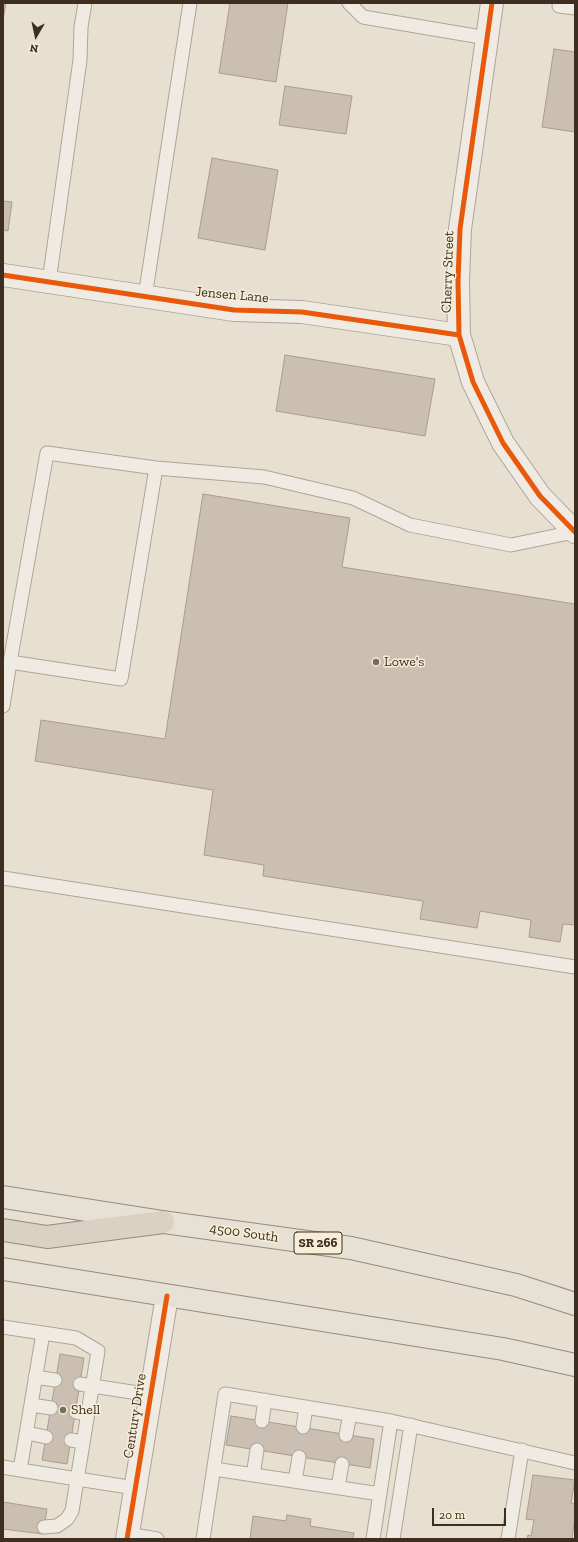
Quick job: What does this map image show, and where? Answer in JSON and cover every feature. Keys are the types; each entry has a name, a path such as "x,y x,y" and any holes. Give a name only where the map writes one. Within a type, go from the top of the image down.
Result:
{"highway":[{"path":"3,1230 47,1237 163,1222"}],"main road":[{"name":"4500 South","path":"3,1197 163,1222 351,1248 516,1285 575,1304"},
{"path":"3,1269 503,1349 575,1366"}],"street":[{"name":"Cherry Street","path":"492,3 460,229 458,281 459,335 474,382 503,443 540,496 574,532"},
{"name":"Jensen Lane","path":"3,275 234,310 302,312 459,335"},
{"name":"Century Drive","path":"128,1537 167,1296"}],"lane":[{"path":"49,282 80,60 81,27 85,3"},
{"path":"145,297 190,3"},
{"path":"349,3 363,17 488,38"},
{"path":"559,6 575,8"},
{"path":"3,706 47,453 156,468 264,478 353,498 410,525 511,545 574,532"},
{"path":"10,662 121,679 156,468"},
{"path":"3,878 575,967"},
{"path":"3,1327 76,1338 98,1350 86,1385 77,1441 77,1479 72,1511 67,1519 57,1526 44,1527"},
{"path":"20,1470 43,1333"},
{"path":"36,1377 55,1380"},
{"path":"86,1385 150,1395"},
{"path":"203,1539 225,1394 391,1421 575,1463"},
{"path":"262,1421 265,1400"},
{"path":"31,1405 51,1408"},
{"path":"303,1427 306,1407"},
{"path":"346,1435 350,1414"},
{"path":"373,1539 391,1421"},
{"path":"393,1539 411,1425"},
{"path":"26,1433 46,1436"},
{"path":"253,1475 257,1450"},
{"path":"508,1539 522,1450"},
{"path":"295,1481 299,1457"},
{"path":"338,1487 342,1464"},
{"path":"3,1467 135,1488"},
{"path":"214,1469 380,1494"},
{"path":"128,1537 157,1539"}],"building":[{"path":"3,3 6,3 3,20"},
{"path":"230,3 288,3 276,82 219,73"},
{"path":"554,49 575,52 575,132 542,127"},
{"path":"285,86 352,96 346,134 279,125"},
{"path":"212,158 278,170 265,250 198,238"},
{"path":"3,201 12,202 8,231 3,230"},
{"path":"285,355 435,379 425,436 276,411"},
{"name":"Lowe's","path":"203,494 350,518 342,567 575,604 575,925 563,924 560,942 529,937 531,920 480,911 477,928 420,919 423,901 263,876 264,865 204,855 213,790 35,761 41,720 165,739"},
{"name":"Shell","path":"60,1354 84,1358 67,1464 42,1460"},
{"path":"231,1416 374,1439 370,1468 226,1445"},
{"path":"533,1475 575,1480 571,1503 575,1504 572,1539 527,1539 528,1535 531,1536 534,1520 526,1519"},
{"path":"3,1502 47,1509 43,1534 3,1529"},
{"path":"287,1515 311,1519 310,1526 354,1533 353,1539 250,1539 253,1516 286,1521"}],"cycle path":[{"path":"492,3 460,229 458,281 459,335 473,382 503,443 540,496 575,532"},
{"path":"3,275 234,310 302,312 459,335"},
{"path":"127,1539 167,1296"}],"place":[{"name":"Lowe's","path":"376,662"},
{"name":"Shell","path":"63,1410"}]}
